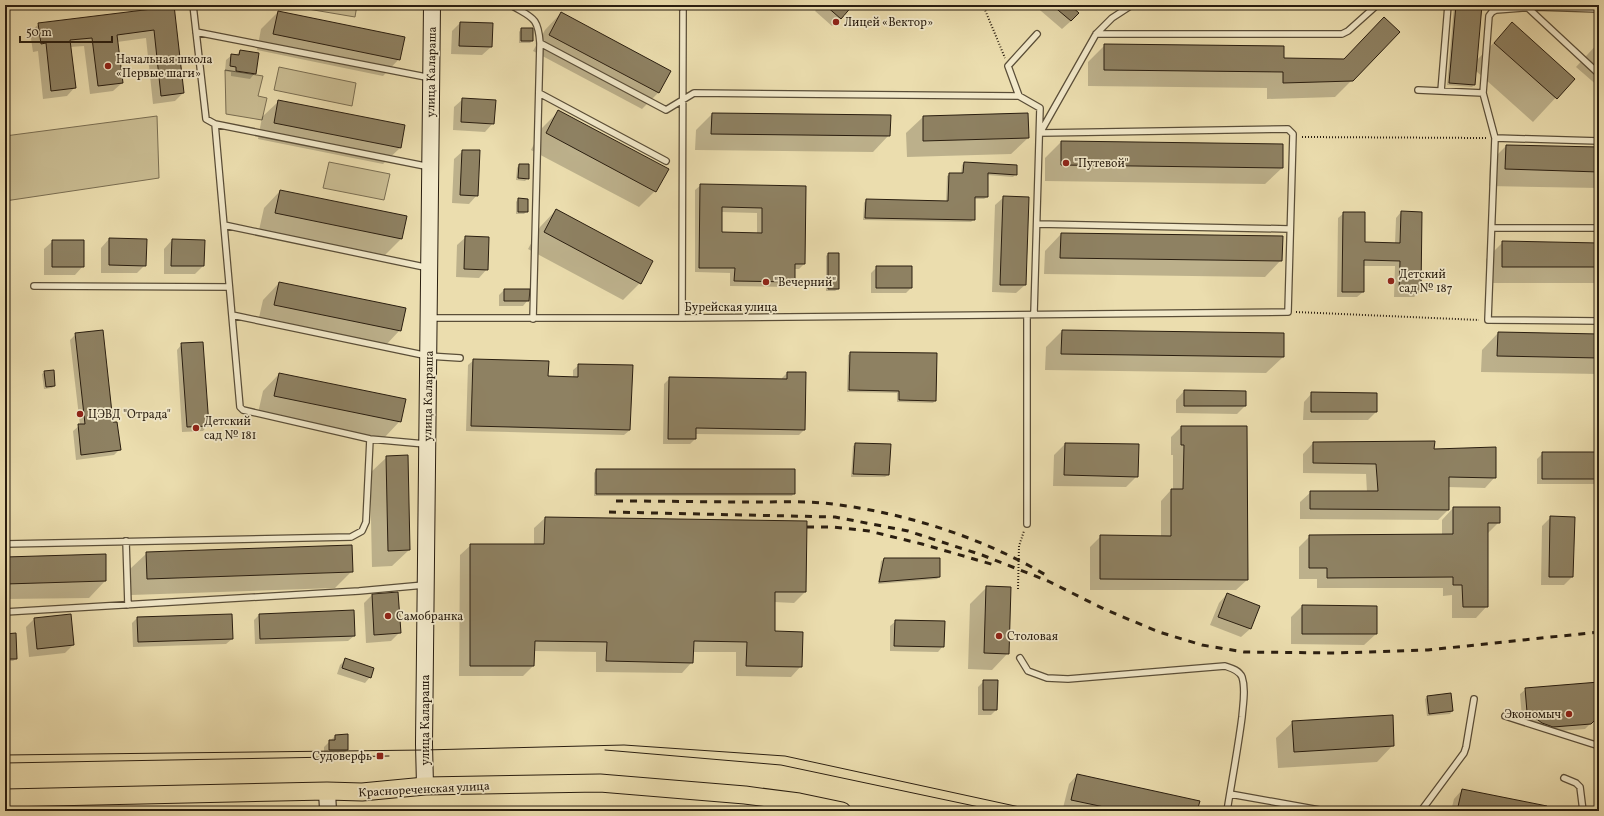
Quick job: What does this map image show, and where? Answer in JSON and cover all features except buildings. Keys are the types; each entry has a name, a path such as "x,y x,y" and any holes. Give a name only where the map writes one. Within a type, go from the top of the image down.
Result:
{"main road":[{"name":"Краснореченская улица","path":"5,798 362,792 425,786 600,784 745,795 799,802 842,811"}],"street":[{"name":"улица Калараша","path":"425,786 432,5"},
{"path":"327,792 328,811"}],"lane":[{"path":"193,5 206,119 215,124 430,167"},
{"path":"511,5 531,16 539,28 539,93 533,318"},
{"path":"679,5 683,9 682,318"},
{"path":"1040,133 1096,34 1112,18 1132,5"},
{"path":"1096,34 1342,34 1348,31 1376,5"},
{"path":"1440,91 1448,5"},
{"path":"1599,9 1527,7 1496,10 1492,12 1489,16 1483,94 1495,138 1488,320 1599,321"},
{"path":"1527,7 1599,74"},
{"path":"196,32 431,78"},
{"path":"1019,96 1008,66 1037,34"},
{"path":"540,43 666,110 694,93 1019,96 1040,108 1034,314"},
{"path":"1418,90 1483,94"},
{"path":"539,93 666,161"},
{"path":"215,124 239,405 242,409 370,439 427,444"},
{"path":"1040,133 1288,129 1291,131 1288,312"},
{"path":"1495,138 1599,141"},
{"path":"1037,224 1289,229"},
{"path":"224,225 429,268"},
{"path":"1492,228 1599,228"},
{"path":"34,286 229,288"},
{"name":"Бурейская улица","path":"429,318 1027,316 1034,314 1288,312"},
{"path":"232,315 428,356 460,358"},
{"path":"1027,316 1027,524"},
{"path":"5,544 351,537 362,531 366,522 370,439"},
{"path":"126,541 128,605"},
{"path":"5,612 359,591 426,585"},
{"path":"1020,658 1028,670 1047,678 1068,679 1225,666 1236,670 1242,675 1244,686 1240,736 1227,811"},
{"path":"1421,811 1464,752 1474,699"},
{"path":"1505,716 1599,746"},
{"path":"1564,778 1576,783 1580,787 1583,811"},
{"path":"1230,794 1325,811"}],"path":[{"path":"983,5 1008,66"},
{"path":"1292,137 1495,138"},
{"path":"1288,312 1488,320"},
{"path":"1018,590 1019,546 1027,524"},
{"path":"1599,781 1596,779 1599,802"}],"shaded area":[{"path":"297,5 357,5 355,17 296,7"},
{"path":"279,67 356,83 352,106 274,90"},
{"path":"225,70 263,76 258,96 267,98 262,120 226,114"},
{"path":"157,116 159,178 5,201 5,136"},
{"path":"329,162 390,174 384,200 323,188"}],"tram line":[{"path":"5,755 424,750 624,745 785,756 1038,811"},
{"path":"605,750 781,765 998,811"},
{"path":"5,763 389,756"}],"railway":[{"path":"616,501 806,502 823,503 882,512 911,519 969,538 997,550 1049,577"},
{"path":"609,512 835,517 908,531 982,555 1048,581 1104,609 1159,632 1202,645 1244,652 1336,653 1428,650 1599,632"},
{"path":"807,527 832,527 869,531 922,544 998,566"}],"place":[{"name":"Лицей «Вектор»","path":"836,22"},
{"name":"Начальная школа «Первые шаги»","path":"108,66"},
{"name":"\"Путевой\"","path":"1066,163"},
{"name":"Детский сад № 187","path":"1391,281"},
{"name":"\"Вечерний\"","path":"766,282"},
{"name":"ЦЭВД \"Отрада\"","path":"80,414"},
{"name":"Детский сад № 181","path":"196,428"},
{"name":"Самобранка","path":"388,616"},
{"name":"Столовая","path":"999,636"},
{"name":"Экономыч","path":"1569,714"},
{"name":"Судоверфь","path":"380,756"}]}
